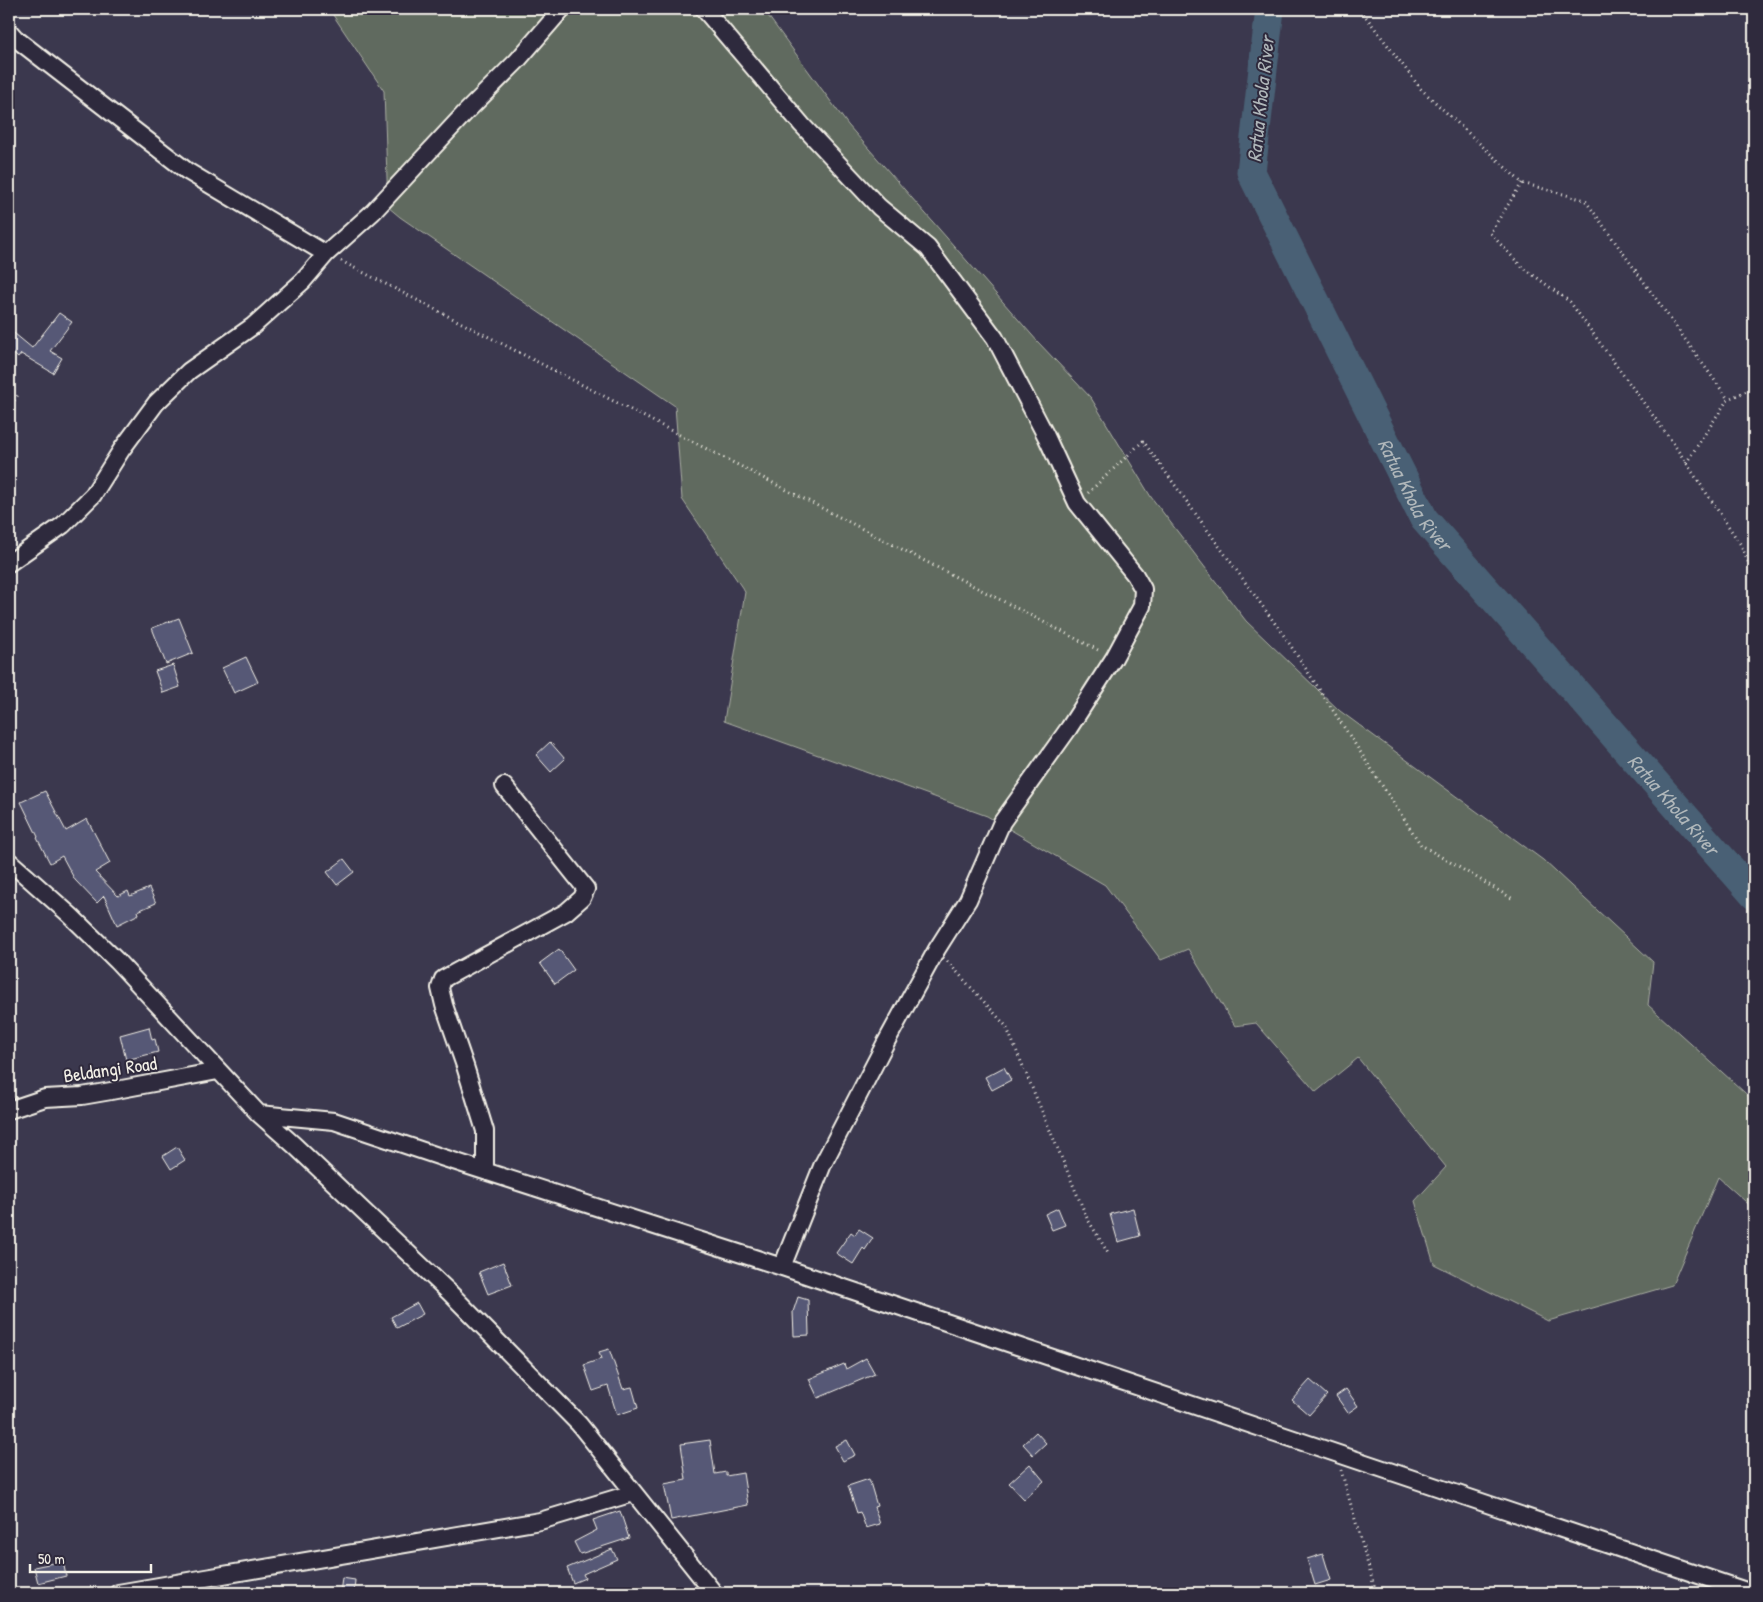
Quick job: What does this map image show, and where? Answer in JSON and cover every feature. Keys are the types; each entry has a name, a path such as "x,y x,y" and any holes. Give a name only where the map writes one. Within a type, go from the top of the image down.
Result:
{"street":[{"path":"9,563 63,525 93,495 122,449 156,403 189,371 253,326 303,281 326,254 373,212 465,113 517,61 562,9"},
{"path":"704,9 802,125 879,207 928,248 995,338 1046,436 1077,504 1130,568 1143,589 1142,606 1114,658 1002,822 968,900 937,949 823,1164 782,1267"},
{"path":"9,31 15,38 187,171 326,254"},
{"path":"485,1172 485,1131 444,1004 440,988 443,979 566,912 582,898 586,889 504,786"},
{"path":"9,861 70,915 116,961 259,1114 449,1292 579,1424 714,1593"},
{"name":"Beldangi Road","path":"9,1110 45,1098 82,1096 218,1071"},
{"path":"259,1114 334,1121 485,1172 782,1267 1752,1593"},
{"path":"118,1593 540,1521 633,1493"}],"path":[{"path":"1360,9 1421,89 1522,183 1585,200 1728,398"},
{"path":"1522,183 1490,233 1521,266 1570,302 1686,463 1741,545 1754,576"},
{"path":"326,254 1114,658"},
{"path":"1686,463 1728,398 1754,388"},
{"path":"9,409 20,393"},
{"path":"1077,504 1143,441 1287,640 1421,845 1513,899"},
{"path":"937,949 1006,1026 1087,1218 1108,1253"},
{"path":"1336,1453 1376,1593"}],"green space":[{"path":"329,9 763,9 848,125 1038,342 1091,398 1151,497 1246,621 1340,711 1543,860 1653,962 1648,1005 1754,1101 1754,1209 1718,1177 1672,1285 1548,1321 1434,1264 1415,1201 1446,1167 1358,1058 1316,1092 1256,1023 1235,1026 1188,949 1161,960 1105,885 987,816 724,721 745,592 682,499 675,406 388,207 384,91"}],"building":[{"path":"59,313 72,322 50,351 62,358 53,373 21,354 18,358 9,350 9,329 32,348"},
{"path":"179,618 193,653 166,664 152,628"},
{"path":"246,657 258,682 234,693 222,668"},
{"path":"173,665 180,687 163,693 155,671"},
{"path":"550,742 565,759 551,772 536,755"},
{"path":"45,791 66,831 87,819 110,863 95,872 118,896 128,891 130,896 149,888 156,903 138,911 139,914 117,925 104,896 97,903 75,880 62,856 50,863 21,802"},
{"path":"344,859 354,872 337,885 327,872"},
{"path":"559,949 574,970 555,984 540,963"},
{"path":"149,1027 152,1040 155,1039 158,1052 126,1060 120,1035"},
{"path":"1004,1067 1011,1080 992,1090 985,1077"},
{"path":"177,1147 185,1160 171,1169 163,1156"},
{"path":"1058,1208 1065,1225 1052,1230 1045,1214"},
{"path":"1133,1208 1140,1236 1118,1242 1110,1214"},
{"path":"859,1229 873,1238 865,1250 863,1248 853,1264 836,1253 851,1232 855,1235"},
{"path":"503,1262 512,1285 488,1294 479,1272"},
{"path":"798,1297 808,1300 809,1335 794,1336 793,1312"},
{"path":"417,1303 423,1314 397,1328 391,1317"},
{"path":"609,1349 623,1389 632,1387 638,1408 617,1415 608,1386 593,1391 584,1365 601,1359 599,1352"},
{"path":"866,1358 875,1374 818,1398 809,1379 844,1364 846,1369"},
{"path":"1310,1380 1327,1395 1309,1415 1292,1400"},
{"path":"1346,1389 1358,1406 1348,1413 1336,1396"},
{"path":"1036,1432 1046,1443 1033,1455 1023,1444"},
{"path":"710,1440 715,1474 726,1472 726,1476 743,1473 748,1505 671,1520 664,1484 686,1480 681,1444"},
{"path":"847,1440 855,1455 843,1461 835,1446"},
{"path":"1030,1464 1044,1481 1024,1499 1009,1483"},
{"path":"869,1479 877,1506 874,1507 880,1524 866,1528 860,1512 857,1513 848,1486"},
{"path":"620,1511 629,1538 580,1554 574,1542 597,1530 593,1520"},
{"path":"612,1549 617,1559 583,1574 585,1578 573,1583 567,1568"},
{"path":"1323,1554 1331,1580 1315,1585 1307,1559"},
{"path":"63,1561 66,1576 38,1583 34,1567"},
{"path":"342,1578 355,1580 354,1593 340,1593"}],"waterway":[{"name":"Ratua Khola River","path":"1270,9 1251,172 1424,519 1754,895"}]}
